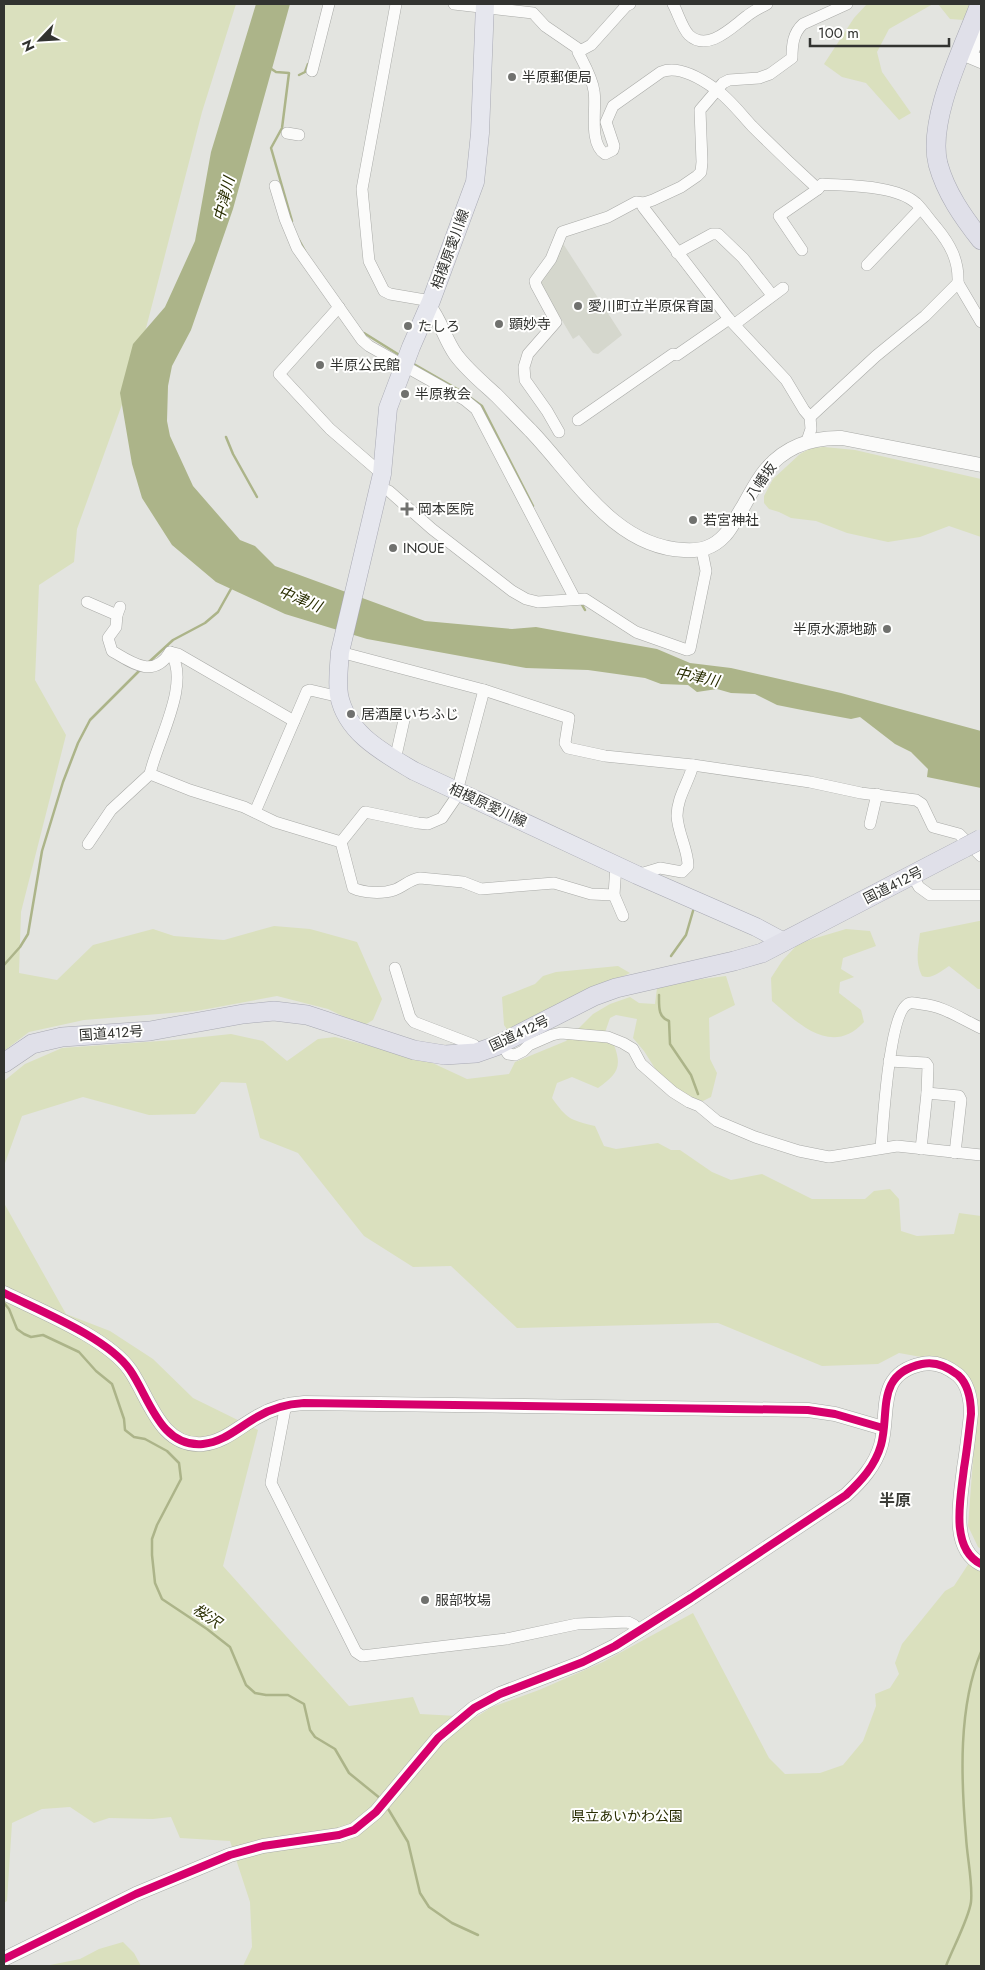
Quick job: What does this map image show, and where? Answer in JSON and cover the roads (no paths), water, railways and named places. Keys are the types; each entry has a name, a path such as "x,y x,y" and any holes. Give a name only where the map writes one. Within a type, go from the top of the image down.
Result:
{"highway":[{"path":"980,4 971,57 944,99 939,116 936,150 938,164 952,197 968,224 981,240"},
{"name":"国道412号","path":"4,1063 32,1044 62,1037 150,1031 243,1014 274,1011 307,1015 414,1050 445,1055 476,1053 502,1044 594,996 616,988 734,961 762,952 912,875 973,852 981,839"}],"main road":[{"name":"相模原愛川線","path":"485,6 480,133 475,182 388,408 380,480 340,652 338,678 340,697 351,721 361,735 395,760 637,875 756,927 784,942"}],"street":[{"path":"312,71 329,4"},
{"path":"338,307 279,374 389,491 432,530 512,591 526,599 538,602 585,599 642,634 690,650 706,571 702,550 674,550 638,538 616,524 533,433 466,367 448,342 430,303 384,291 369,261 364,227 362,182 396,4"},
{"path":"454,4 485,6 533,13 545,26 580,50"},
{"path":"580,50 591,45 626,6 630,4"},
{"path":"673,4 686,31 690,36 700,40 714,39 722,35 746,16 767,4"},
{"path":"558,432 525,380 524,366 528,354 556,322 536,286 536,281 551,259 562,232 608,216 636,202 644,203 681,187 701,172 700,110 716,89 729,80 759,78 770,74 792,58 794,35 803,24 847,4"},
{"path":"971,57 981,33"},
{"path":"580,50 578,52 592,81 594,90 594,131 602,152 605,154 613,150 614,146 606,122 613,106 651,77 666,70 681,71 702,80 716,89 778,153 818,189"},
{"path":"802,250 779,216 818,189 822,184 870,187 910,200 951,246 956,262 958,283 981,322"},
{"path":"275,186 285,219 297,248 362,340 464,400 477,411 575,599"},
{"path":"644,203 643,207 677,253 732,321 786,380 810,417 811,429 808,441"},
{"path":"867,264 920,209"},
{"path":"677,253 712,234 718,234 742,258 772,296"},
{"path":"810,417 876,356 913,326 958,283"},
{"path":"578,420 673,354 677,355 783,288"},
{"name":"八幡坂","path":"702,550 714,545 725,535 765,471 786,451 808,441 842,438 981,465"},
{"path":"92,601 119,611 117,624 108,642 112,651 142,666 153,667 170,652"},
{"path":"170,652 178,654 294,721"},
{"path":"88,844 111,810 150,774 176,693 175,659 170,652"},
{"path":"340,652 484,690 569,718 565,743 568,748 613,757 694,764 920,802 933,827 959,834 973,852"},
{"path":"255,812 307,691 310,690 340,697"},
{"path":"341,842 365,812 428,824 442,818 455,799 484,690"},
{"path":"395,760 404,720"},
{"path":"637,875 660,868 682,872 688,866 688,859 680,837 677,815 683,788 694,764"},
{"path":"150,774 255,812 275,822 341,842"},
{"path":"870,824 877,794"},
{"path":"341,842 353,888 362,892 394,890 415,878 420,878 463,882 481,889 554,882 591,894 614,895"},
{"path":"616,865 614,895 623,916"},
{"path":"912,875 919,887 930,895 981,894"},
{"path":"396,968 410,1017 414,1022 474,1045 476,1053"},
{"path":"881,1148 890,1052 896,1025 905,1006 910,1003 930,1005 952,1012 981,1028"},
{"path":"502,1044 508,1054 515,1055 523,1052 529,1046 552,1035 561,1033 608,1038 623,1043 633,1049 641,1064 673,1092 699,1106 716,1121 799,1152 829,1157 897,1146 981,1155"},
{"path":"889,1060 926,1063 928,1066 927,1093 920,1149"},
{"path":"927,1093 959,1096 961,1100 955,1153"},
{"path":"4,1293 94,1338 117,1356 130,1370 161,1425 181,1440 191,1444 203,1444 216,1440 237,1431 255,1418 286,1404 808,1410 835,1414 883,1428"},
{"path":"4,1960 136,1894 230,1855 263,1846 339,1835 359,1827 390,1797 438,1738 474,1708 509,1690 583,1662 639,1632 846,1495 864,1478 881,1445 886,1398 892,1383 913,1366 932,1364 951,1369 962,1379 970,1396 971,1414 959,1510 960,1530 964,1545 971,1556 981,1564"},
{"path":"286,1404 271,1483 356,1652 362,1656 506,1639 577,1624 628,1622 634,1625 639,1632"}],"water":[{"name":"中津川","path":"256,4 290,4 233,209 191,330 172,366 168,386 167,421 170,436 193,486 240,540 255,546 275,566 425,621 512,629 536,627 657,649 690,663 731,668 841,693 981,731 981,788 927,777 928,769 911,752 895,744 860,717 851,719 777,705 755,694 731,693 717,689 697,692 688,685 661,684 645,678 588,670 526,668 367,639 285,614 216,582 172,545 142,498 132,464 120,393 133,344 165,307 195,241 211,152"}],"waterway":[{"path":"299,75 305,72 308,64"},
{"path":"270,68 276,72 289,73 282,128 271,148 292,221"},
{"path":"299,240 305,251"},
{"path":"364,333 401,356"},
{"path":"412,363 459,390"},
{"path":"468,396 482,406 533,506"},
{"path":"226,437 233,454 257,497"},
{"path":"149,662 173,640 205,623 218,612 232,587"},
{"path":"581,603 585,610"},
{"path":"4,965 20,947 28,934 42,851 63,782 78,743 90,720 141,669"},
{"path":"671,956 686,935 693,911"},
{"path":"659,995 661,1014 669,1021 670,1044 691,1075 698,1094"},
{"name":"桜沢","path":"4,1303 9,1309 17,1329 24,1334 31,1337 43,1335 79,1352 96,1371 112,1384 124,1419 125,1430 134,1437 145,1439 167,1451 179,1463 181,1479 157,1525 152,1539 155,1583 162,1599 230,1647 246,1685 255,1693 288,1695 304,1704 310,1730 315,1737 335,1749 349,1773 381,1799"},
{"path":"946,1966 964,1925 971,1902 962,1767 968,1696 981,1652"},
{"name":"桜沢","path":"387,1807 408,1842 420,1893 429,1907 452,1923 478,1935"}],"place":[{"name":"半原郵便局","path":"512,77"},
{"name":"愛川町立半原保育園","path":"578,306"},
{"name":"顕妙寺","path":"499,324"},
{"name":"たしろ","path":"408,326"},
{"name":"半原公民館","path":"320,365"},
{"name":"半原教会","path":"405,394"},
{"name":"岡本医院","path":"407,509"},
{"name":"若宮神社","path":"693,520"},
{"name":"INOUE","path":"393,548"},
{"name":"半原水源地跡","path":"887,629"},
{"name":"居酒屋いちふじ","path":"351,714"},
{"name":"服部牧場","path":"425,1600"}],"district":[{"name":"半原","path":"895,1500"}],"park label":[{"name":"県立あいかわ公園","path":"627,1816"}]}
